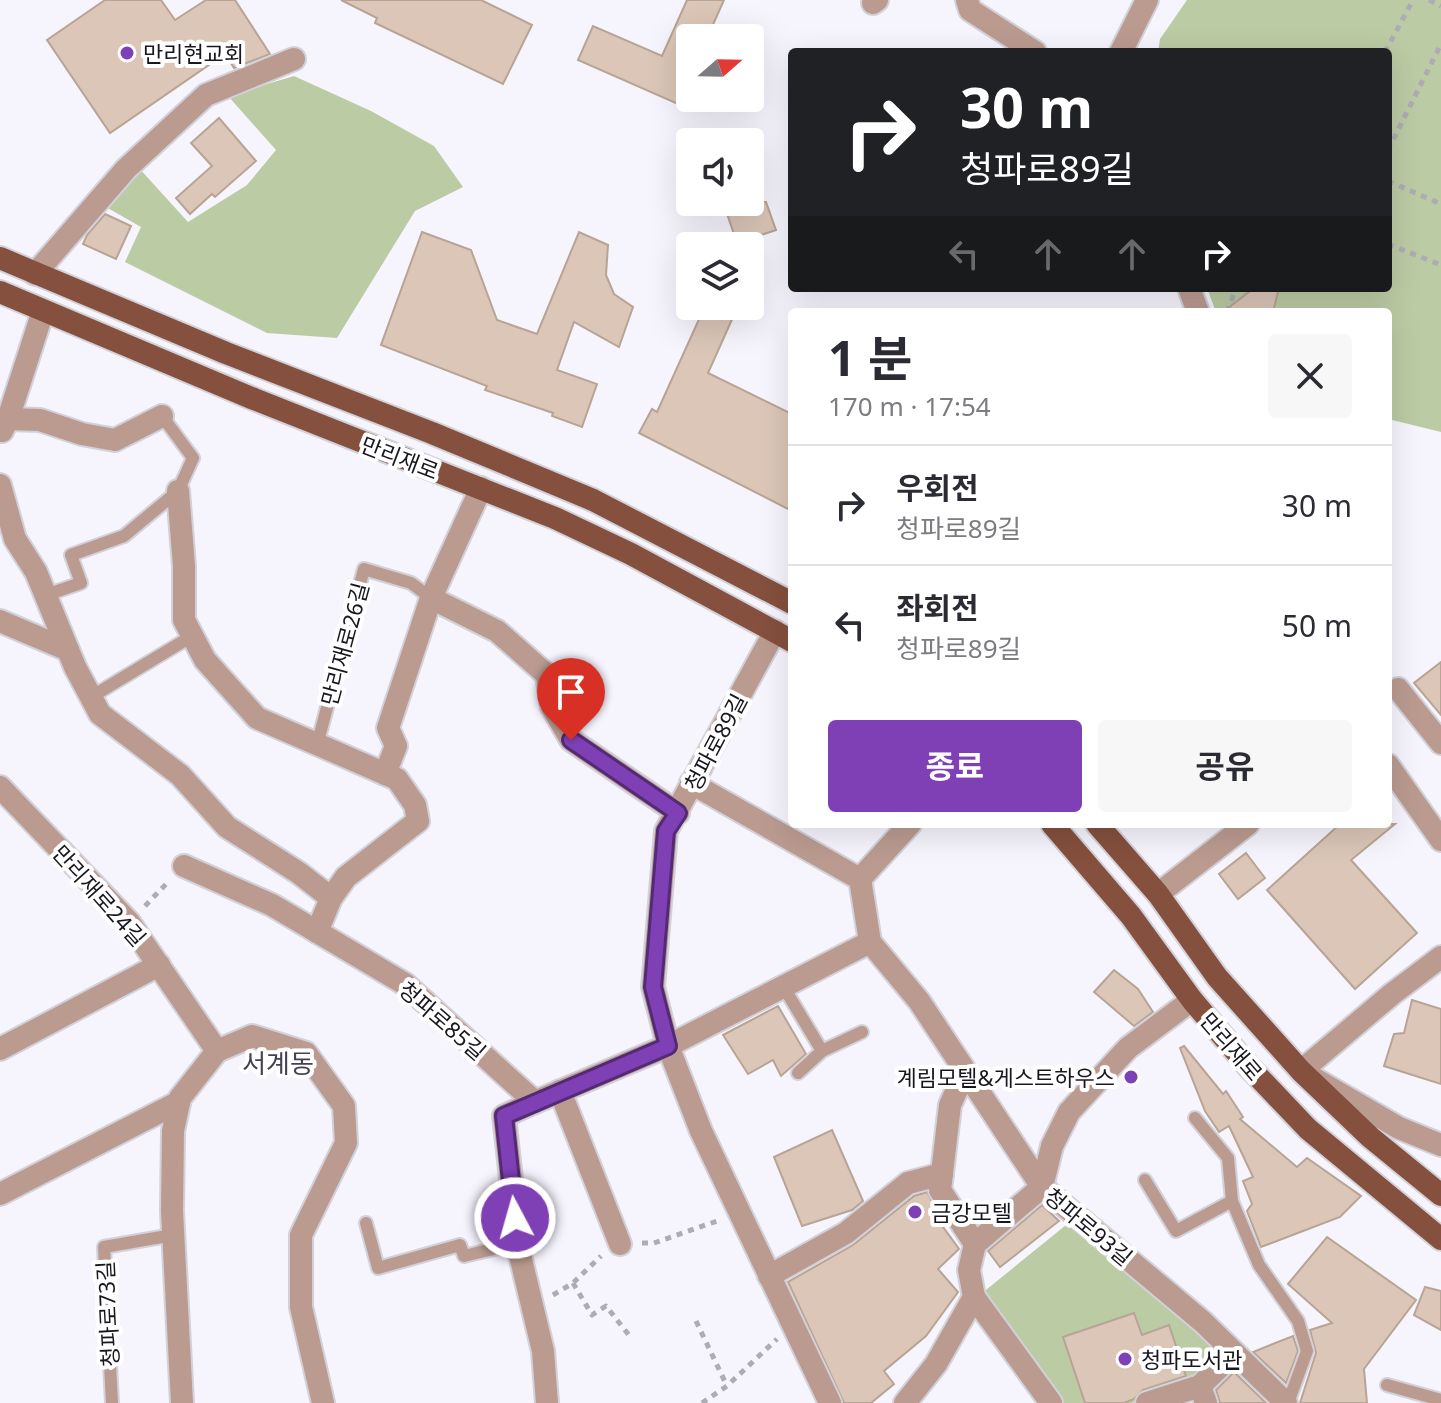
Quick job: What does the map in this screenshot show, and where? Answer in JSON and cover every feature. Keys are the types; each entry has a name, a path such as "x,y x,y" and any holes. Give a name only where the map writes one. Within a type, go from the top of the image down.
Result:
{"main road":[{"name":"만리재로","path":"0,258 593,500 788,601"},
{"name":"만리재로","path":"0,292 336,432 555,518 631,554 784,636"},
{"name":"만리재로","path":"1055,828 1131,916 1192,1000 1249,1067 1308,1129 1441,1239"},
{"name":"만리재로","path":"1100,828 1158,894 1217,977 1301,1071 1370,1137 1441,1195"}],"street":[{"path":"1123,48 1147,0"},
{"path":"963,3 1029,48"},
{"path":"35,274 126,169 206,95 294,59"},
{"path":"43,311 3,425 40,420 82,434 115,440 144,428 162,416"},
{"path":"0,485 15,539 36,572 68,650 100,714 180,775 227,827 299,873 331,898"},
{"path":"385,774 396,746 388,728 431,598 481,488"},
{"path":"178,491 184,566 184,620 205,660 257,718 397,779 415,805 418,821 346,877 331,898 317,932"},
{"path":"431,598 497,631 547,675 552,707 571,740 678,813"},
{"path":"0,621 68,650"},
{"name":"청파로89길","path":"784,636 691,783 666,831 653,987 668,1046 701,1131 830,1403"},
{"path":"1398,689 1441,743"},
{"path":"1392,771 1441,840"},
{"path":"691,783 860,879"},
{"name":"만리재로24길","path":"0,787 129,922 217,1051"},
{"path":"860,879 906,828"},
{"path":"1158,894 1243,828"},
{"name":"청파로85길","path":"184,866 272,905 405,984 535,1102"},
{"path":"547,1403 543,1351 518,1243 504,1116 668,1046 870,942 860,879"},
{"name":"청파로93길","path":"870,942 919,1001 1042,1187 1203,1322 1287,1403"},
{"path":"1301,1071 1441,957"},
{"path":"0,1049 159,965"},
{"path":"1051,1403 974,1297 969,1270 975,1244 1042,1187 1052,1146 1069,1112 1128,1048 1192,1000"},
{"path":"182,1403 173,1235 173,1131 180,1098 217,1051 252,1036 306,1053 344,1106 346,1143 301,1235 301,1307 323,1403"},
{"name":"만리재로","path":"1301,1071 1399,1128 1441,1145"},
{"path":"965,1072 950,1105 940,1190 975,1244"},
{"path":"560,1091 620,1244"},
{"path":"0,1194 179,1102"},
{"path":"769,1276 846,1233 908,1183 942,1174"},
{"path":"905,1403 936,1364 974,1297"},
{"path":"1147,1403 1203,1394 1234,1353"}],"lane":[{"path":"46,595 81,583 71,555 124,536 178,491 193,458 162,416"},
{"name":"만리재로26길","path":"317,745 364,569 411,583 431,598"},
{"path":"91,697 192,636"},
{"path":"783,986 822,1051"},
{"path":"798,1073 822,1051 862,1032"},
{"name":"청파로93길","path":"1195,1118 1228,1158 1232,1201 1259,1265 1298,1321 1307,1351 1287,1403"},
{"path":"1145,1180 1176,1231 1232,1201"},
{"path":"366,1223 378,1268 460,1245 464,1256 518,1243"},
{"name":"청파로73길","path":"112,1403 104,1247 173,1235"},
{"path":"1387,1385 1441,1400"}],"path":[{"path":"1387,48 1413,0"},
{"path":"1429,0 1441,6"},
{"path":"1392,142 1441,44"},
{"path":"1392,183 1441,204"},
{"path":"1392,246 1441,265"},
{"path":"129,922 184,866"},
{"path":"573,1283 592,1315 606,1306 632,1339"},
{"path":"696,1321 727,1386"},
{"path":"702,1403 727,1386 793,1325"}],"green space":[{"path":"1187,0 1441,0 1441,432 1392,420 1392,308 1214,308 1208,292 1392,292 1392,48 1159,48 1160,39"},
{"path":"294,76 371,111 434,146 463,187 415,211 337,338 267,333 125,262 141,227 106,207 138,167 188,222 247,185 276,150 228,96"},
{"path":"1071,1221 1227,1352 1198,1381 1132,1403 1058,1403 981,1294"}],"building":[{"name":"만리현교회","path":"105,0 161,0 175,20 206,0 235,0 270,54 234,68 225,54 110,133 47,40"},
{"path":"341,0 481,0 532,25 503,84 375,23 377,18"},
{"path":"687,0 724,0 713,24 676,24"},
{"path":"676,25 676,103 578,60 593,26 662,56"},
{"path":"219,118 256,161 190,214 176,198 212,166 191,143"},
{"path":"766,202 776,230 764,234 733,232 728,216 764,216"},
{"path":"105,214 131,226 116,259 83,244"},
{"path":"422,232 471,250 497,320 537,334 579,232 608,245 606,275 614,294 633,307 619,347 574,322 557,370 597,384 582,427 381,345"},
{"path":"1249,292 1278,292 1274,308 1228,308"},
{"path":"699,320 732,320 708,373 788,412 788,509 639,433 652,409 657,412"},
{"path":"1441,662 1441,715 1414,683"},
{"path":"1336,828 1390,828 1351,860 1417,933 1355,989 1267,890"},
{"path":"1246,853 1265,878 1238,899 1219,874"},
{"path":"1114,970 1138,989 1153,1012 1134,1026 1094,992"},
{"path":"1412,1000 1441,1009 1441,1084 1384,1066 1394,1034 1404,1033"},
{"path":"778,1006 806,1054 781,1076 773,1060 748,1074 723,1035"},
{"path":"1184,1046 1223,1094 1226,1091 1243,1117 1240,1119 1297,1167 1307,1158 1361,1196 1340,1217 1261,1247 1247,1211 1252,1204 1243,1181 1253,1177 1229,1126 1219,1132 1205,1111 1180,1048"},
{"path":"832,1130 863,1201 852,1210 802,1226 774,1157"},
{"path":"927,1192 941,1217 938,1220 959,1249 938,1269 958,1292 926,1336 884,1371 894,1384 871,1403 844,1403 788,1282 853,1245 914,1196"},
{"path":"1042,1205 1059,1221 1000,1267 988,1251"},
{"path":"1327,1237 1416,1300 1364,1369 1367,1403 1300,1403 1316,1353 1310,1330 1332,1323 1288,1284"},
{"path":"1425,1287 1441,1291 1441,1330 1414,1315"},
{"name":"청파도서관","path":"1134,1313 1142,1335 1169,1325 1186,1376 1143,1390 1124,1403 1085,1403 1063,1337"},
{"path":"1293,1336 1298,1351 1286,1383 1253,1352"},
{"path":"1234,1372 1266,1403 1220,1403 1216,1390"}],"place":[{"name":"만리현교회","path":"127,53"},
{"name":"계림모텔&게스트하우스","path":"1131,1077"},
{"name":"금강모텔","path":"915,1212"},
{"name":"청파도서관","path":"1125,1359"}],"district":[{"name":"서계동","path":"278,1063"}],"route":[{"path":"515,1218 504,1116 668,1046 653,987 666,831 678,813 571,740"}]}
